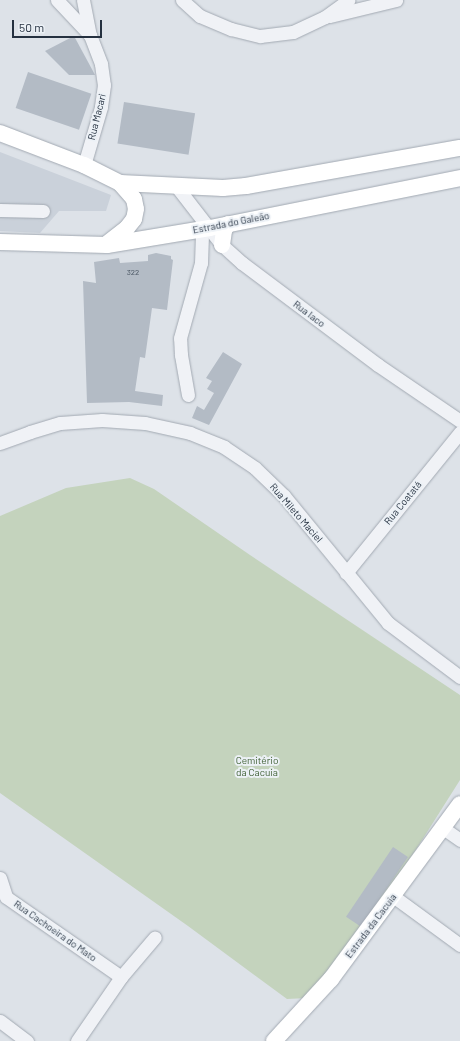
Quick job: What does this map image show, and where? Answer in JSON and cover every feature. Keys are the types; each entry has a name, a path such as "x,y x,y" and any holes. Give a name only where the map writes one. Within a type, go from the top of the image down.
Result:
{"main road":[{"path":"0,132 84,165 120,183 134,198 136,209 134,219 127,228 107,244"},
{"path":"120,183 177,187 222,188 246,186 460,148"},
{"name":"Estrada do Galeão","path":"0,242 107,244 228,224 460,178"},
{"path":"222,245 224,230 228,224"},
{"name":"Estrada da Cacuia","path":"274,1041 331,979 444,828 460,804"}],"street":[{"path":"57,0 90,35"},
{"name":"Rua Macari","path":"83,0 90,35 101,64 104,85 101,107 84,165"},
{"path":"182,0 200,16 231,29 260,36 293,32 325,17 348,0"},
{"path":"325,17 396,0"},
{"name":"Rua Iaco","path":"177,187 206,228 242,263 378,365 460,421"},
{"path":"0,210 43,211"},
{"path":"188,395 181,355 180,338 201,263 206,228"},
{"name":"Rua Mileto Maciel","path":"0,443 60,423 102,420 145,423 190,433 224,447 255,468 284,496 388,623 460,677"},
{"name":"Rua Coatatá","path":"346,573 460,432"},
{"path":"444,828 460,840"},
{"name":"Rua Cachoeira do Mato","path":"0,878 3,902 121,978"},
{"path":"393,896 460,946"},
{"path":"77,1041 121,978 155,936"},
{"path":"0,1021 27,1041"}],"shaded area":[{"path":"0,152 111,195 106,211 59,211 40,233 0,231"}],"green space":[{"name":"Cemitério da Cacuia","path":"130,478 154,489 460,695 460,780 417,848 328,979 307,998 287,999 188,926 0,793 0,516 66,488"}],"building":[{"path":"74,36 95,75 69,75 45,51"},
{"path":"28,72 91,94 79,130 16,108"},
{"path":"124,102 195,113 189,155 117,143"},
{"path":"156,253 171,256 171,259 173,260 167,310 152,308 145,358 140,357 135,391 163,395 162,406 129,402 87,403 83,281 96,283 94,262 119,258 120,263 148,261 148,255"},
{"path":"223,352 242,364 209,425 192,418 197,406 204,410 214,393 207,389 212,381 206,378"},
{"path":"393,847 408,857 361,927 346,917"}]}
